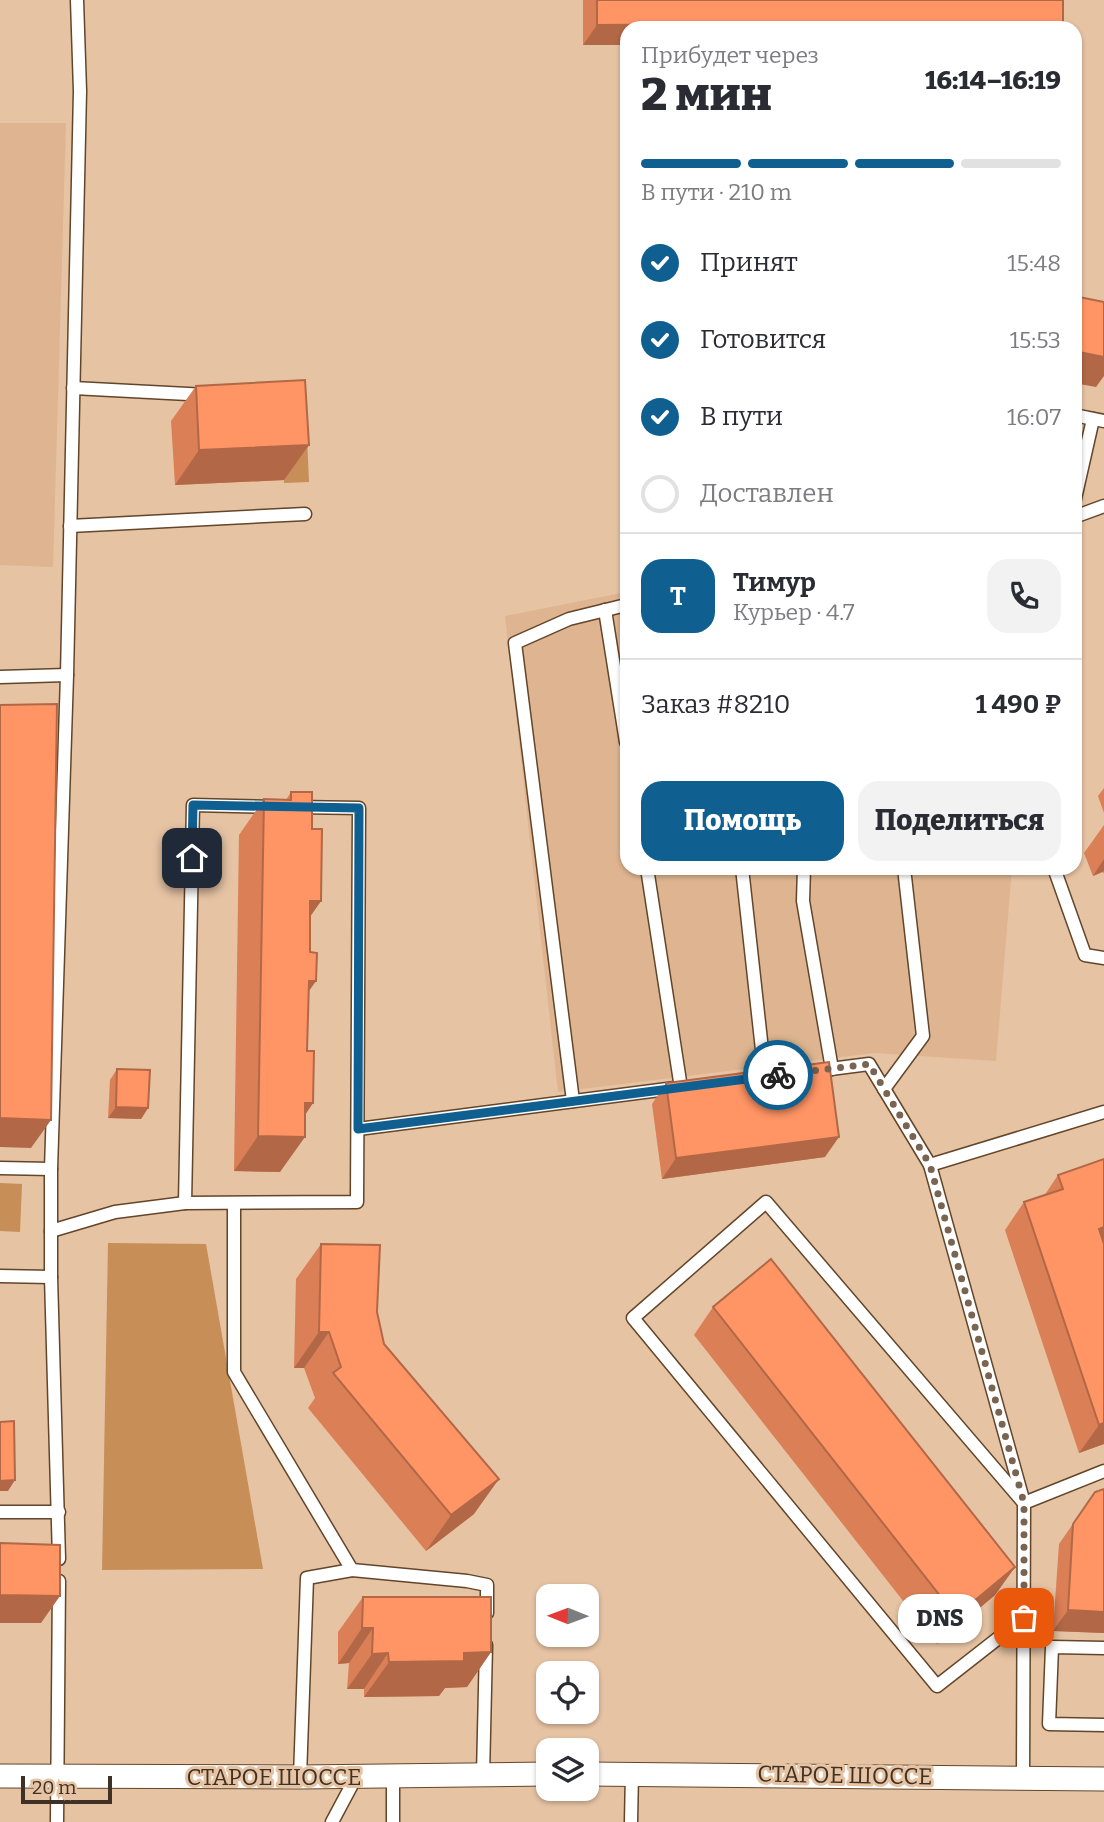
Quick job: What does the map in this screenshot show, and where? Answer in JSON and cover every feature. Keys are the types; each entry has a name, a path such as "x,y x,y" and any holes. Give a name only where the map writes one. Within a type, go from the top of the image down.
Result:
{"street":[{"name":"СТАРОЕ ШОССЕ","path":"0,1776 356,1777 536,1774"},
{"name":"СТАРОЕ ШОССЕ","path":"599,1774 1104,1779"}],"lane":[{"path":"57,1822 59,1512 51,1277 51,1169 67,675 80,91 77,0"},
{"path":"73,388 217,395"},
{"path":"1082,476 1099,420"},
{"path":"1082,514 1104,506"},
{"path":"70,526 305,514"},
{"path":"573,1101 514,643 569,619 620,606"},
{"path":"606,610 620,702"},
{"path":"0,677 67,675"},
{"path":"51,1231 115,1212 185,1203 357,1202 359,808 193,805 185,1203"},
{"path":"358,1129 687,1087 647,875"},
{"path":"743,875 766,1077"},
{"path":"804,875 803,901 832,1069"},
{"path":"884,1089 923,1035 905,875"},
{"path":"1056,875 1085,955 1104,958"},
{"path":"806,1072 869,1064 930,1165 1024,1503 1023,1777"},
{"path":"930,1165 1104,1112"},
{"path":"0,1168 51,1169"},
{"path":"1024,1503 766,1202 633,1318 937,1686 1024,1618"},
{"path":"234,1204 234,1372 352,1570"},
{"path":"0,1276 51,1277"},
{"path":"1024,1503 1104,1471"},
{"path":"0,1511 59,1512"},
{"path":"300,1777 307,1578 352,1570 488,1585 483,1775"},
{"path":"1104,1648 1052,1647 1049,1724 1104,1724"},
{"path":"631,1822 632,1773"},
{"path":"393,1776 393,1822"},
{"path":"332,1822 356,1777"}],"shaded area":[{"path":"0,123 66,123 53,567 0,565"},
{"path":"306,414 309,482 284,483 281,416"},
{"path":"620,593 620,875 1011,875 996,1061 874,1053 558,1092 505,616"},
{"path":"0,1183 22,1184 20,1232 0,1231"},
{"path":"108,1243 206,1244 263,1569 102,1570"}],"building":[{"path":"597,0 1063,0 1063,21 620,21 620,25 597,25"},
{"path":"1082,298 1104,302 1104,357 1082,353"},
{"path":"305,380 309,445 199,450 196,386"},
{"path":"57,704 51,1120 0,1118 0,705"},
{"path":"291,792 312,792 312,829 322,829 321,901 310,901 310,952 317,953 316,981 309,981 307,1051 314,1051 313,1103 305,1103 305,1137 258,1136 264,799 291,800"},
{"path":"829,1062 839,1137 676,1158 666,1083"},
{"path":"117,1069 150,1070 148,1108 116,1107"},
{"path":"1104,1159 1104,1227 1099,1229 1104,1244 1104,1423 1099,1425 1024,1202 1063,1189 1058,1175"},
{"path":"321,1244 380,1245 377,1312 384,1344 499,1479 451,1515 333,1373 341,1367 329,1332 319,1332"},
{"path":"771,1259 1015,1567 956,1616 713,1307"},
{"path":"14,1421 15,1480 0,1481 0,1422"},
{"path":"1104,1489 1104,1612 1068,1610 1073,1524 1095,1492"},
{"path":"0,1543 60,1545 60,1596 0,1595"},
{"path":"363,1597 491,1597 491,1652 464,1653 464,1661 389,1662 388,1653 372,1654 373,1628 362,1628"}],"way so far":[{"path":"778,1075 869,1064 930,1165 1024,1503 1024,1618"}],"place":[{"name":"DNS","path":"1024,1618"}],"route":[{"path":"192,858 193,805 359,808 358,1129 778,1075"}]}
